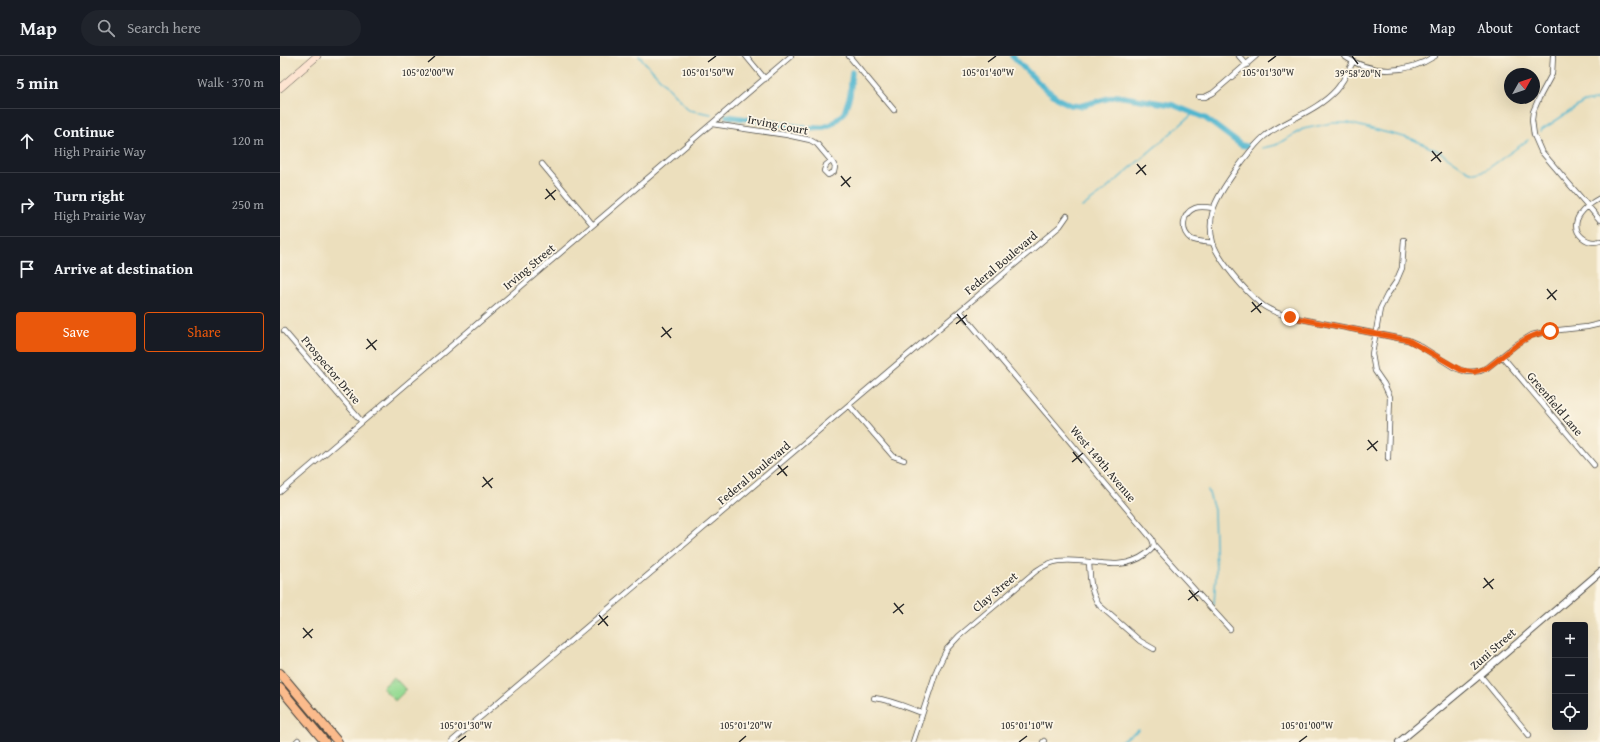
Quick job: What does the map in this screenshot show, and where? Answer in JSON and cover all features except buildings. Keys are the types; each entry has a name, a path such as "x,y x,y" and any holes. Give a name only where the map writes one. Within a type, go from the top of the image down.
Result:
{"main road":[{"path":"280,88 317,56"},
{"path":"280,673 338,742"},
{"path":"280,688 325,742"}],"street":[{"path":"746,56 765,79"},
{"name":"Irving Street","path":"280,492 791,56"},
{"path":"849,56 894,110"},
{"path":"1239,56 1246,65"},
{"path":"1199,97 1205,97 1213,93 1256,56"},
{"path":"1344,56 1353,62 1370,68 1390,70 1409,68 1419,65 1435,56"},
{"path":"1553,56 1552,74 1533,112 1532,120 1534,135 1542,150 1600,220"},
{"path":"1353,62 1342,83 1328,98 1275,129 1252,148 1221,193 1213,208 1210,227 1213,243 1218,254 1224,264 1255,298 1268,309 1286,316 1408,340 1455,368 1467,372 1480,371 1487,368 1524,339 1540,333 1587,328 1600,324"},
{"name":"Irving Court","path":"712,124 772,132 810,140 817,144 831,161"},
{"path":"542,164 593,225"},
{"path":"1600,198 1588,207 1577,220 1577,229 1584,240 1594,242 1600,241"},
{"path":"1213,208 1194,208 1186,215 1184,223 1186,233 1192,239 1213,243"},
{"name":"Federal Boulevard","path":"451,742 1060,226 1067,216"},
{"path":"1388,458 1391,403 1388,390 1378,376 1373,365 1372,354 1383,302 1396,282 1402,268 1404,240"},
{"name":"West 149th Avenue","path":"960,311 1152,539 1154,545 1230,629"},
{"name":"Prospector Drive","path":"284,331 362,422"},
{"name":"Greenfield Lane","path":"1502,356 1594,464"},
{"path":"849,405 893,456 904,460"},
{"name":"Clay Street","path":"913,742 942,657 959,636 1042,567 1059,561 1112,564 1131,562 1143,556 1152,549 1154,545"},
{"path":"1089,562 1091,589 1099,606 1140,641 1154,649"},
{"name":"Zuni Street","path":"1399,742 1600,572"},
{"path":"1480,675 1529,735"},
{"path":"874,698 888,700 922,713"}],"green space":[{"path":"394,677 406,690 395,701 382,688"}],"waterway":[{"path":"639,56 689,110 711,114"},
{"path":"1012,56 1042,86 1060,100 1071,105 1080,106 1117,96 1173,105 1205,118 1241,145 1247,146"},
{"path":"727,116 807,128 824,127 832,124 844,113 850,95 852,72"},
{"path":"1540,131 1584,102 1600,99"},
{"path":"1082,207 1104,191 1194,113"},
{"path":"1262,148 1276,145 1303,129 1332,123 1348,123 1412,139 1440,152 1468,171 1476,173 1486,170 1528,140"},
{"path":"1208,490 1214,510 1216,575 1214,604"},
{"path":"1119,742 1139,730"}],"route":[{"path":"1290,317 1400,337 1417,344 1455,368 1467,372 1480,371 1487,368 1524,339 1532,335 1550,331"}]}
